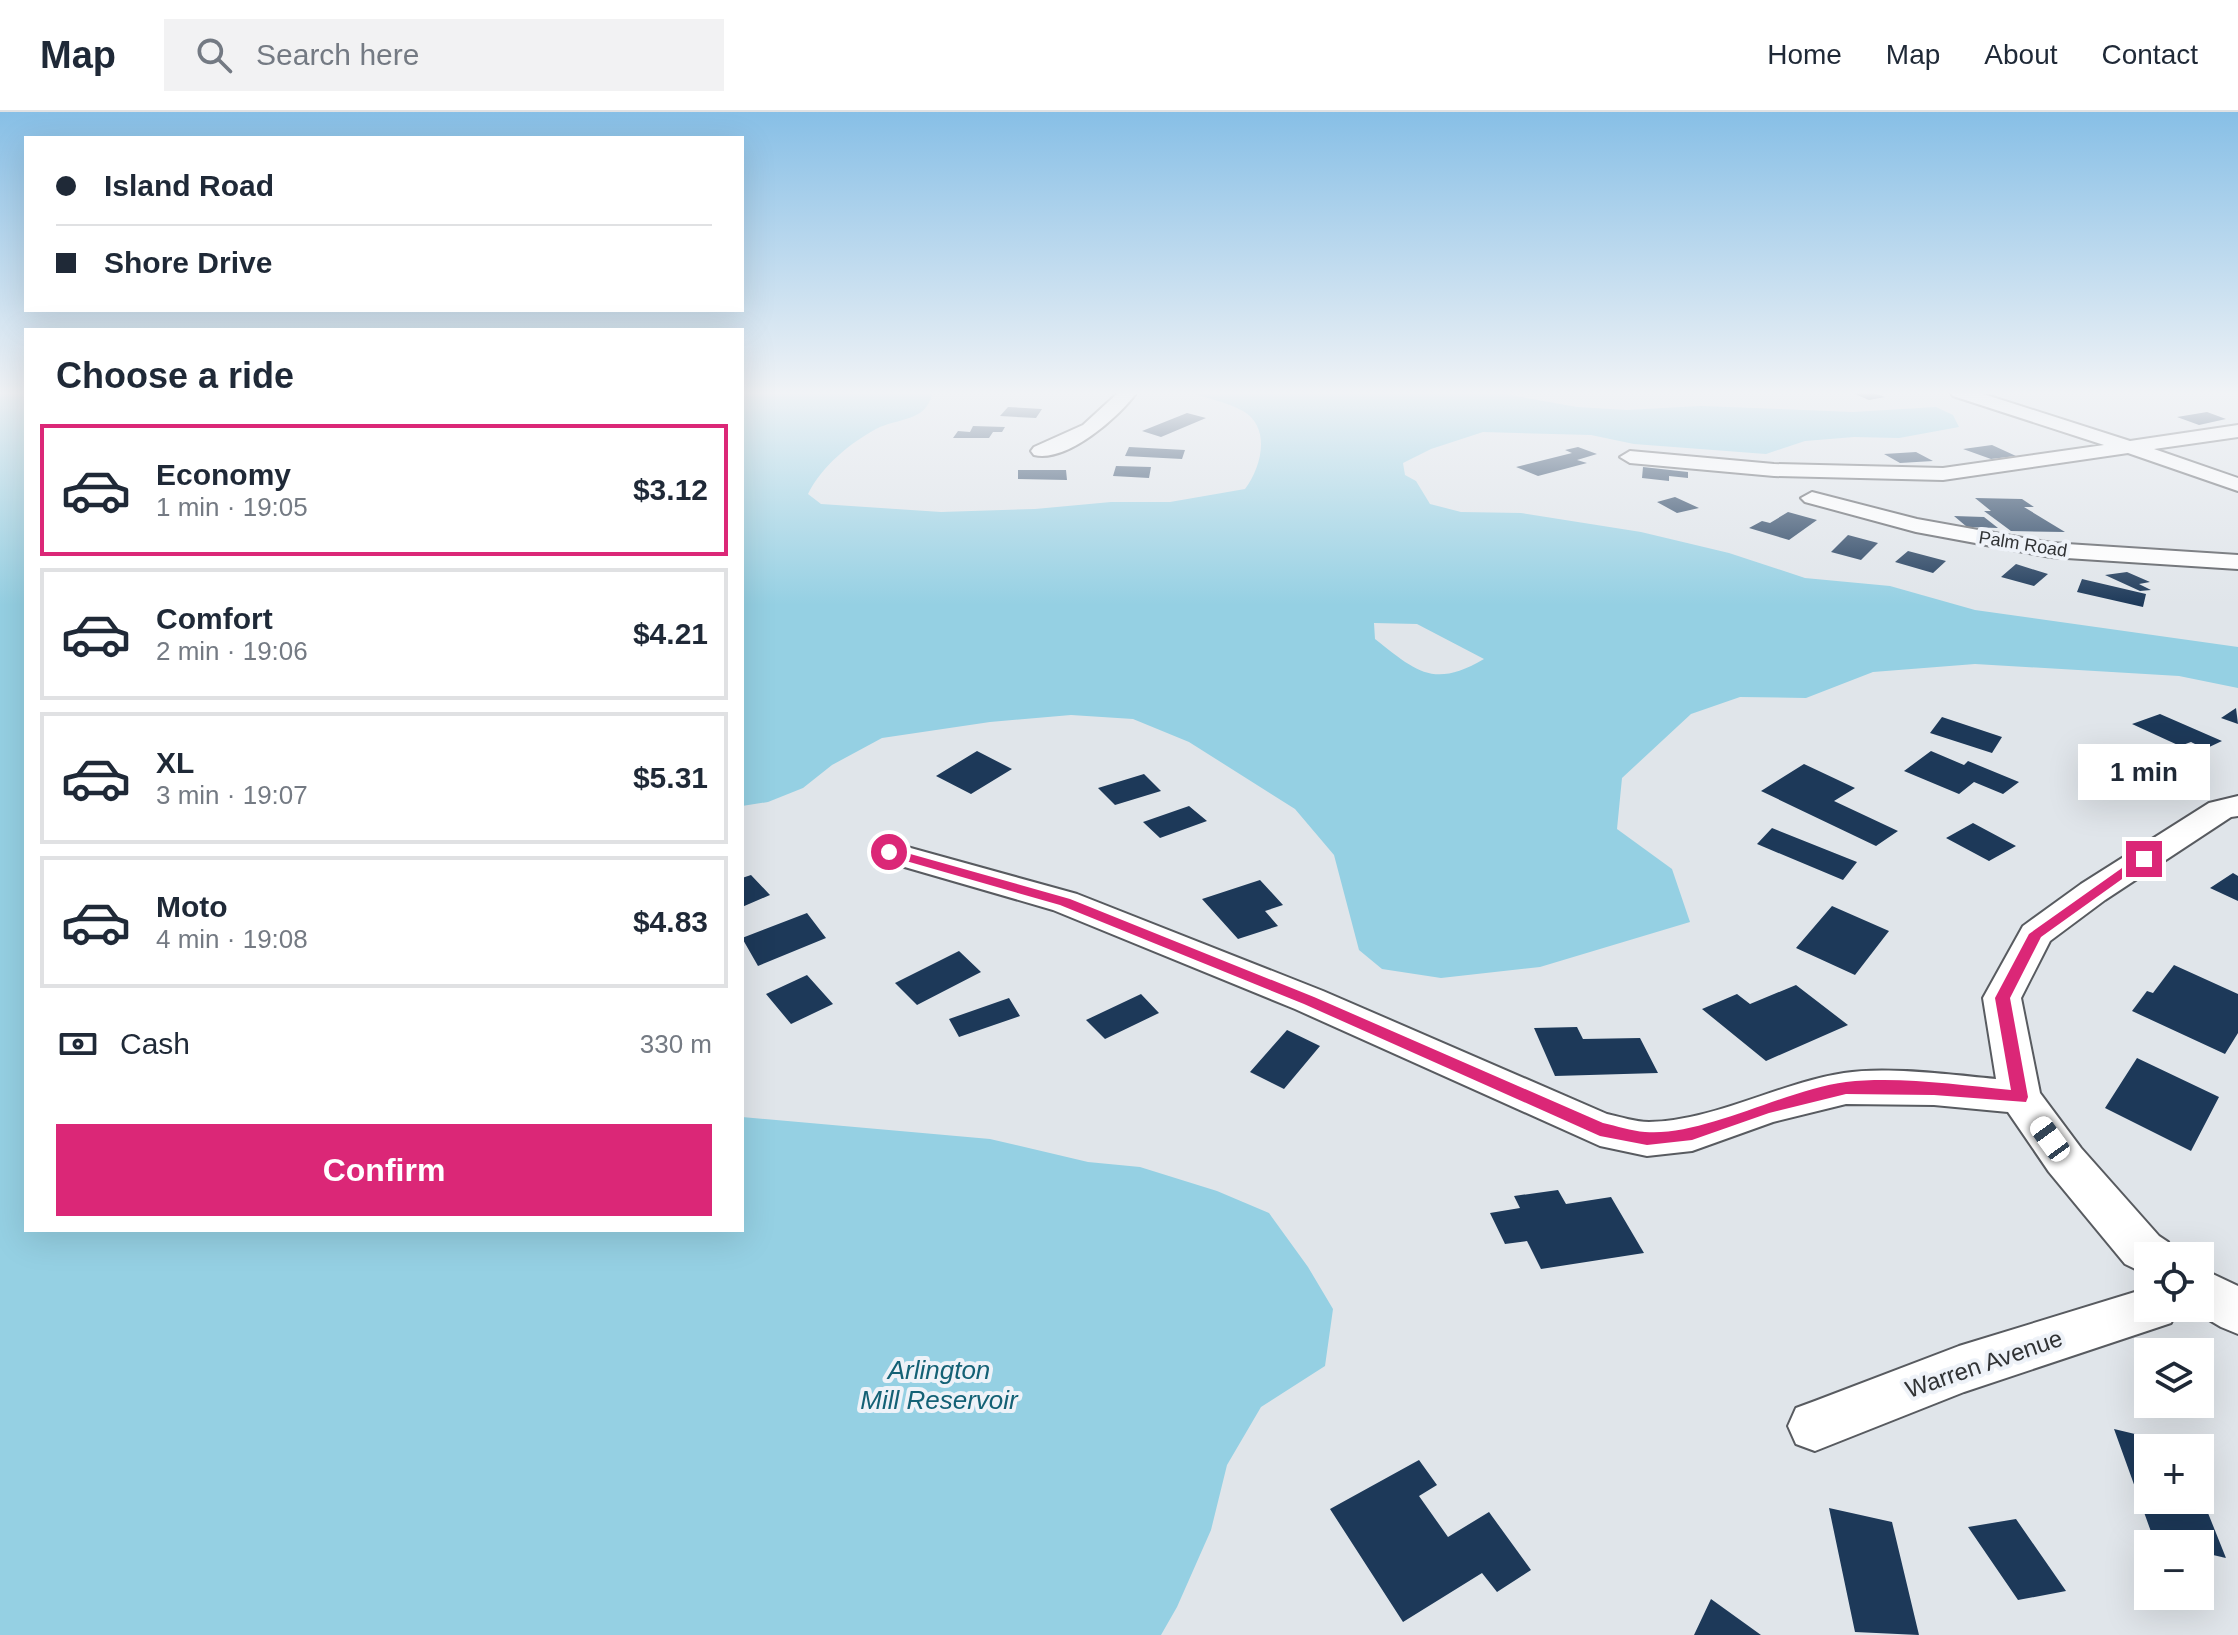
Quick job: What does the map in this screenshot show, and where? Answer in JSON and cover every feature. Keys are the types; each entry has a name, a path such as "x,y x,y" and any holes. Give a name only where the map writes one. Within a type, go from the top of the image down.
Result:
{"street":[{"path":"1697,463 1774,470 1943,474 2023,463"},
{"path":"2176,463 2238,485"},
{"name":"Palm Road","path":"1812,498 1916,525 2051,550 2238,562"},
{"path":"2135,1242 2065,1160 2020,1097 2002,998 2036,934 2093,892 2232,812"},
{"path":"889,852 1065,902 1309,1000 1600,1129 1647,1139 1692,1134 1767,1108 1846,1088 1934,1089 2020,1097"},
{"name":"Warren Avenue","path":"1815,1426 1959,1370 2134,1312"}],"water":[{"name":"Arlington Mill Reservoir","path":"0,463 24,463 24,1232 744,1232 744,1117 990,1139 1088,1162 1140,1167 1217,1191 1269,1213 1308,1267 1333,1309 1325,1366 1261,1407 1227,1465 1211,1530 1177,1607 1161,1635 0,1635"},
{"path":"744,463 830,463 808,494 821,504 941,512 1035,509 1111,502 1170,502 1245,489 1258,463 1403,463 1405,475 1416,481 1430,504 1461,512 1521,513 1641,532 1729,553 1805,578 1890,586 1975,610 2238,647 2238,688 2179,676 1975,664 1873,672 1806,698 1740,697 1691,714 1622,778 1617,829 1672,869 1690,922 1540,967 1441,978 1382,969 1359,950 1334,855 1295,809 1189,742 1133,719 1071,715 990,722 882,738 832,765 803,788 768,802 744,806","holes":["1374,623 1417,624 1484,659 1451,673 1426,672 1402,660 1375,639"]}],"building":[{"path":"1532,463 1587,463 1538,476 1516,467"},
{"path":"1116,466 1151,467 1149,478 1113,476"},
{"path":"1643,467 1688,472 1688,478 1669,476 1669,481 1642,478"},
{"path":"1018,470 1066,470 1067,480 1018,479"},
{"path":"1675,497 1699,508 1677,513 1657,502"},
{"path":"1975,498 2022,499 2034,507 2024,507 2065,532 2011,531 1984,511 1991,511"},
{"path":"1788,512 1817,520 1789,540 1749,528 1762,521 1770,523"},
{"path":"1954,516 1984,517 1998,528 1967,527"},
{"path":"1848,535 1878,543 1861,560 1831,552"},
{"path":"1908,551 1946,561 1933,573 1895,562"},
{"path":"2016,564 2048,574 2034,586 2001,577"},
{"path":"2127,572 2150,582 2139,584 2151,590 2140,591 2105,575"},
{"path":"2082,579 2146,594 2143,607 2077,592"},
{"path":"2236,708 2238,724 2221,718"},
{"path":"2160,714 2222,741 2205,749 2191,742 2180,746 2132,724"},
{"path":"1942,717 2002,737 1992,753 1930,733"},
{"path":"977,751 1012,769 971,794 936,776"},
{"path":"1931,751 1964,765 1968,761 2019,782 2003,794 1974,782 1959,794 1904,771"},
{"path":"1804,764 1855,788 1834,801 1898,831 1876,846 1761,791"},
{"path":"1144,774 1161,791 1115,805 1098,788"},
{"path":"1189,806 1207,821 1160,838 1143,822"},
{"path":"1973,823 2016,846 1989,861 1946,838"},
{"path":"1772,828 1857,862 1843,880 1757,844"},
{"path":"2233,873 2238,876 2238,901 2210,888"},
{"path":"751,875 770,895 744,906 744,877"},
{"path":"1260,880 1283,905 1265,911 1278,926 1238,939 1202,899"},
{"path":"1832,906 1889,931 1855,975 1796,948"},
{"path":"807,913 826,938 758,966 744,937"},
{"path":"959,951 981,972 917,1005 895,983"},
{"path":"2174,965 2238,994 2238,1033 2225,1054 2132,1011 2147,991 2153,993"},
{"path":"807,975 833,1004 791,1024 766,994"},
{"path":"1796,985 1848,1025 1766,1061 1702,1009 1737,994 1750,1004"},
{"path":"1141,994 1159,1013 1105,1039 1086,1020"},
{"path":"1009,998 1020,1016 959,1037 949,1019"},
{"path":"1577,1027 1583,1039 1640,1038 1658,1073 1555,1076 1534,1028"},
{"path":"1287,1030 1320,1046 1284,1089 1250,1072"},
{"path":"2137,1058 2219,1097 2191,1151 2105,1108"},
{"path":"1558,1190 1566,1204 1611,1197 1644,1253 1541,1269 1527,1241 1505,1244 1490,1213 1520,1208 1514,1196"},
{"path":"2114,1429 2135,1434 2134,1484"},
{"path":"1419,1460 1437,1485 1419,1496 1448,1537 1489,1512 1531,1570 1497,1592 1482,1573 1403,1622 1330,1509"},
{"path":"1829,1508 1892,1522 1919,1635 1855,1632"},
{"path":"2145,1514 2208,1514 2226,1558 2214,1555 2214,1530 2150,1530"},
{"path":"2016,1519 2066,1591 2018,1600 1968,1527"},
{"path":"1711,1599 1761,1635 1694,1635"}],"route":[{"path":"889,852 1065,902 1309,1000 1600,1129 1647,1139 1692,1134 1767,1108 1846,1088 1934,1089 2020,1097 2002,998 2036,934 2144,859"}]}
